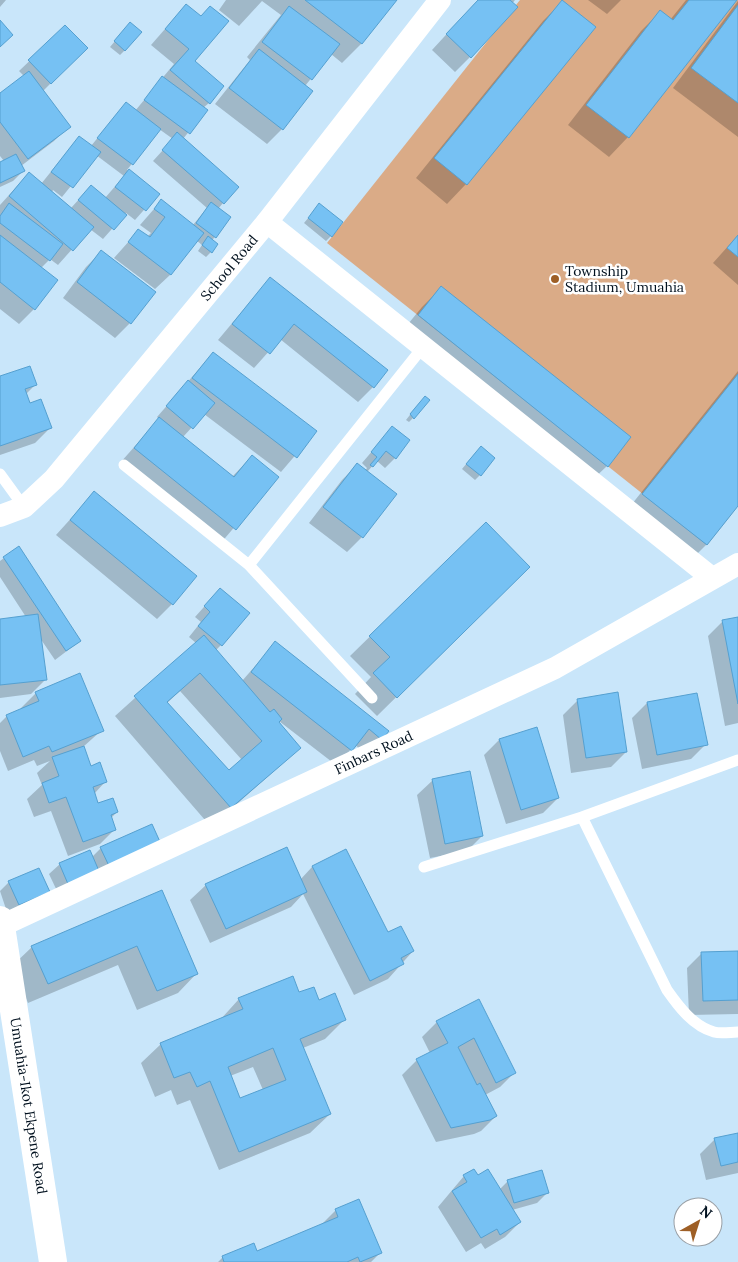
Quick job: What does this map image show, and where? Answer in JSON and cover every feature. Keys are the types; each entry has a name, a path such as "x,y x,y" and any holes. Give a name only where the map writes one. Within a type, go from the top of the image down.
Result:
{"main road":[{"name":"Umuahia-Ikot Ekpene Road","path":"1,923 53,1262"}],"street":[{"name":"School Road","path":"0,516 24,508 54,479 267,222 440,0"},
{"path":"267,222 712,578"},
{"name":"Finbars Road","path":"1,923 555,668 738,564"}],"lane":[{"path":"249,565 423,347"},
{"path":"124,465 249,565 372,698"},
{"path":"0,474 24,508"},
{"path":"424,866 582,817 738,760"},
{"path":"582,817 667,990 680,1008 696,1023 715,1033 738,1032"}],"shaded area":[{"name":"Township Stadium, Umuahia","path":"520,0 738,0 738,506 707,545 327,243"}],"building":[{"path":"305,0 397,0 362,44"},
{"path":"478,0 510,0 518,7 471,58 446,34"},
{"path":"562,0 596,27 467,185 434,158"},
{"path":"689,0 737,0 629,138 586,105 660,10 673,20"},
{"path":"186,4 201,16 210,6 229,21 195,61 224,86 210,104 170,70 189,49 165,29"},
{"path":"738,5 738,103 691,68"},
{"path":"289,6 340,44 312,80 262,42"},
{"path":"0,20 13,35 0,47"},
{"path":"130,22 142,32 125,51 114,41"},
{"path":"65,25 88,48 51,84 28,60"},
{"path":"259,49 313,91 283,130 229,88"},
{"path":"29,71 71,127 28,159 0,122 0,93"},
{"path":"162,76 208,110 190,134 144,100"},
{"path":"126,102 161,129 133,165 97,138"},
{"path":"177,132 239,187 224,204 162,150"},
{"path":"79,136 101,152 73,188 51,172"},
{"path":"16,154 25,171 0,183 0,162"},
{"path":"129,169 160,194 146,211 115,187"},
{"path":"29,172 94,227 73,251 9,196"},
{"path":"91,185 127,215 114,230 78,200"},
{"path":"161,199 204,233 171,275 128,242 138,229 150,237 165,217 154,209"},
{"path":"211,202 231,217 216,238 196,223"},
{"path":"9,203 63,244 50,261 0,223 0,216"},
{"path":"319,203 343,222 332,237 308,218"},
{"path":"0,235 58,280 35,310 0,282"},
{"path":"738,235 738,257 727,248"},
{"path":"208,236 218,244 212,253 202,245"},
{"path":"101,250 156,292 131,324 77,282"},
{"path":"270,277 388,370 374,388 294,324 270,354 232,324"},
{"path":"441,286 631,437 608,467 418,315"},
{"path":"213,352 317,431 297,458 192,378"},
{"path":"30,366 37,385 25,389 30,403 41,399 52,428 0,446 0,376"},
{"path":"738,374 738,506 707,545 642,494"},
{"path":"188,380 215,403 193,429 166,406"},
{"path":"425,396 430,400 414,419 410,414"},
{"path":"159,417 234,477 252,455 279,477 236,530 134,448"},
{"path":"392,426 410,440 396,459 386,451 373,467 370,465 377,457 371,452"},
{"path":"481,446 495,458 481,476 466,464"},
{"path":"357,463 397,494 363,538 323,507"},
{"path":"94,491 197,576 173,605 70,520"},
{"path":"486,522 530,567 397,698 373,673 390,657 369,636"},
{"path":"19,546 81,641 66,651 3,557"},
{"path":"220,588 250,613 222,646 198,626 210,612 204,606"},
{"path":"38,614 47,680 0,685 0,619"},
{"path":"738,617 738,704 722,620"},
{"path":"204,635 270,712 274,709 282,719 279,722 301,748 231,808 134,696","holes":["200,673 262,741 229,770 167,702"]},
{"path":"275,641 389,731 382,740 369,729 352,751 251,672"},
{"path":"80,673 104,731 52,752 49,746 23,757 6,715 39,701 35,692"},
{"path":"618,692 627,752 586,758 577,699"},
{"path":"697,693 708,745 657,755 647,702"},
{"path":"537,727 559,798 521,810 499,739"},
{"path":"84,746 91,766 100,762 107,782 93,787 98,803 113,798 118,812 111,815 116,830 83,842 66,797 49,803 42,783 59,776 52,757"},
{"path":"470,771 483,836 445,844 432,779"},
{"path":"152,824 161,844 109,866 100,847"},
{"path":"287,847 307,892 226,929 205,884"},
{"path":"346,849 388,932 401,926 414,951 401,958 404,964 370,981 312,866"},
{"path":"90,850 99,871 68,884 59,863"},
{"path":"39,868 50,892 19,905 8,881"},
{"path":"162,890 198,974 157,991 137,946 48,984 31,946"},
{"path":"738,951 738,1000 703,1001 701,952"},
{"path":"293,976 299,992 314,987 319,1000 335,993 346,1020 300,1039 331,1114 239,1152 210,1081 197,1087 190,1072 174,1078 160,1043 243,1009 238,998","holes":["273,1048 286,1080 240,1098 228,1067"]},
{"path":"479,999 516,1073 496,1083 474,1038 458,1047 477,1085 480,1083 497,1116 490,1120 451,1128 416,1059 448,1043 436,1021"},
{"path":"738,1133 738,1162 721,1166 714,1138"},
{"path":"474,1169 478,1175 488,1169 521,1222 500,1235 497,1229 481,1238 452,1191 467,1182 463,1175"},
{"path":"542,1170 549,1193 514,1203 507,1180"},
{"path":"359,1199 382,1253 360,1262 358,1257 347,1262 224,1262 222,1256 254,1243 257,1251 338,1217 335,1209"}],"place":[{"name":"Township Stadium, Umuahia","path":"555,279"}]}
